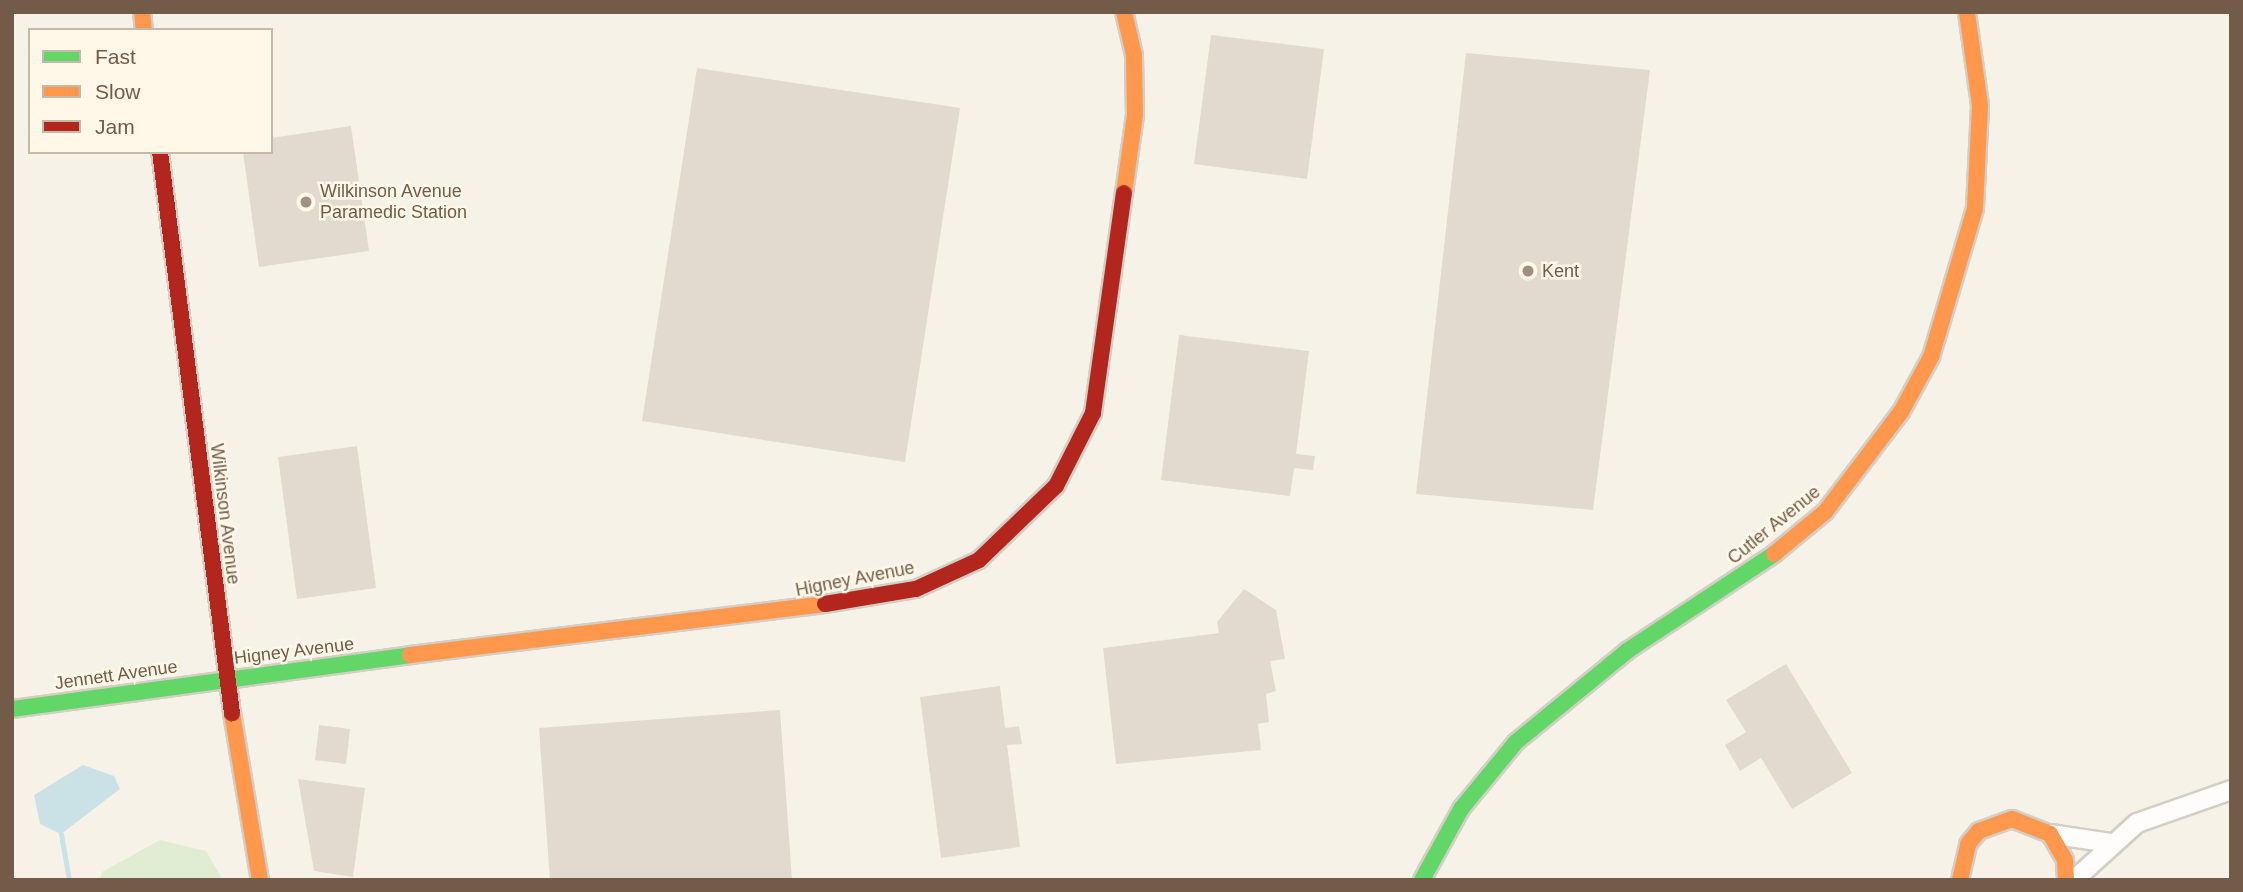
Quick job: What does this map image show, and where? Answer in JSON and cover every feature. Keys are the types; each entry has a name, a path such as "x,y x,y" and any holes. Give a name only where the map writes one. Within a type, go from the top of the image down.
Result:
{"street":[{"name":"Higney Avenue","path":"226,679 892,593 949,577 1005,541 1056,486 1093,413 1135,115 1134,55 1124,12"},
{"name":"Cutler Avenue","path":"1422,880 1461,809 1516,742 1627,651 1765,562 1825,512 1901,412 1931,357 1975,208 1980,105 1967,12"},
{"name":"Wilkinson Avenue","path":"160,154 226,679 260,880"},
{"name":"Jennett Avenue","path":"12,709 226,679"},
{"path":"2074,880 2110,843 2166,810 2231,790"},
{"path":"1960,880 1968,844 1995,822 2029,822 2050,834 2110,843"},
{"path":"2050,834 2065,860 2066,880"}],"green space":[{"path":"160,840 206,851 223,880 100,880 102,872"}],"water":[{"path":"83,765 114,776 120,789 61,834 40,824 34,795"}],"building":[{"path":"1211,35 1324,49 1307,179 1194,164"},
{"path":"1466,53 1650,70 1593,510 1416,494"},
{"path":"697,68 960,108 905,462 642,421"},
{"name":"Wilkinson Avenue Paramedic Station","path":"351,126 369,251 259,267 243,154 273,154 273,138"},
{"path":"1179,335 1309,351 1296,454 1315,456 1313,470 1294,468 1290,496 1161,480"},
{"path":"357,446 376,588 297,599 278,457"},
{"path":"1244,589 1276,610 1285,659 1270,661 1276,691 1266,694 1269,722 1258,724 1261,750 1116,764 1103,648 1219,633 1217,622"},
{"path":"1786,664 1852,773 1792,809 1761,758 1740,771 1725,745 1746,732 1726,700"},
{"path":"1000,686 1005,728 1019,726 1022,744 1007,745 1020,847 941,858 920,697"},
{"path":"780,710 792,880 550,880 539,728"},
{"path":"319,725 350,729 346,764 315,760"},
{"path":"298,779 365,788 353,877 314,871"}],"waterway":[{"path":"61,834 69,880"}],"traffic: fast":[{"path":"1422,880 1461,809 1516,742 1627,651 1774,554"},
{"path":"12,709 410,655"}],"traffic: slow":[{"path":"142,12 144,28"},
{"path":"1124,12 1134,55 1135,115 1124,193"},
{"path":"1774,554 1825,512 1901,412 1931,357 1975,208 1980,105 1967,12"},
{"path":"410,655 825,604"},
{"path":"232,713 260,880"},
{"path":"1960,880 1968,844 1979,831 2012,819 2050,834 2065,860 2066,880"}],"traffic: jam":[{"path":"160,154 232,713"},
{"path":"825,604 916,589 979,560 1056,486 1093,413 1124,193"}],"place":[{"name":"Wilkinson Avenue Paramedic Station","path":"306,202"},
{"name":"Kent","path":"1528,271"}]}
